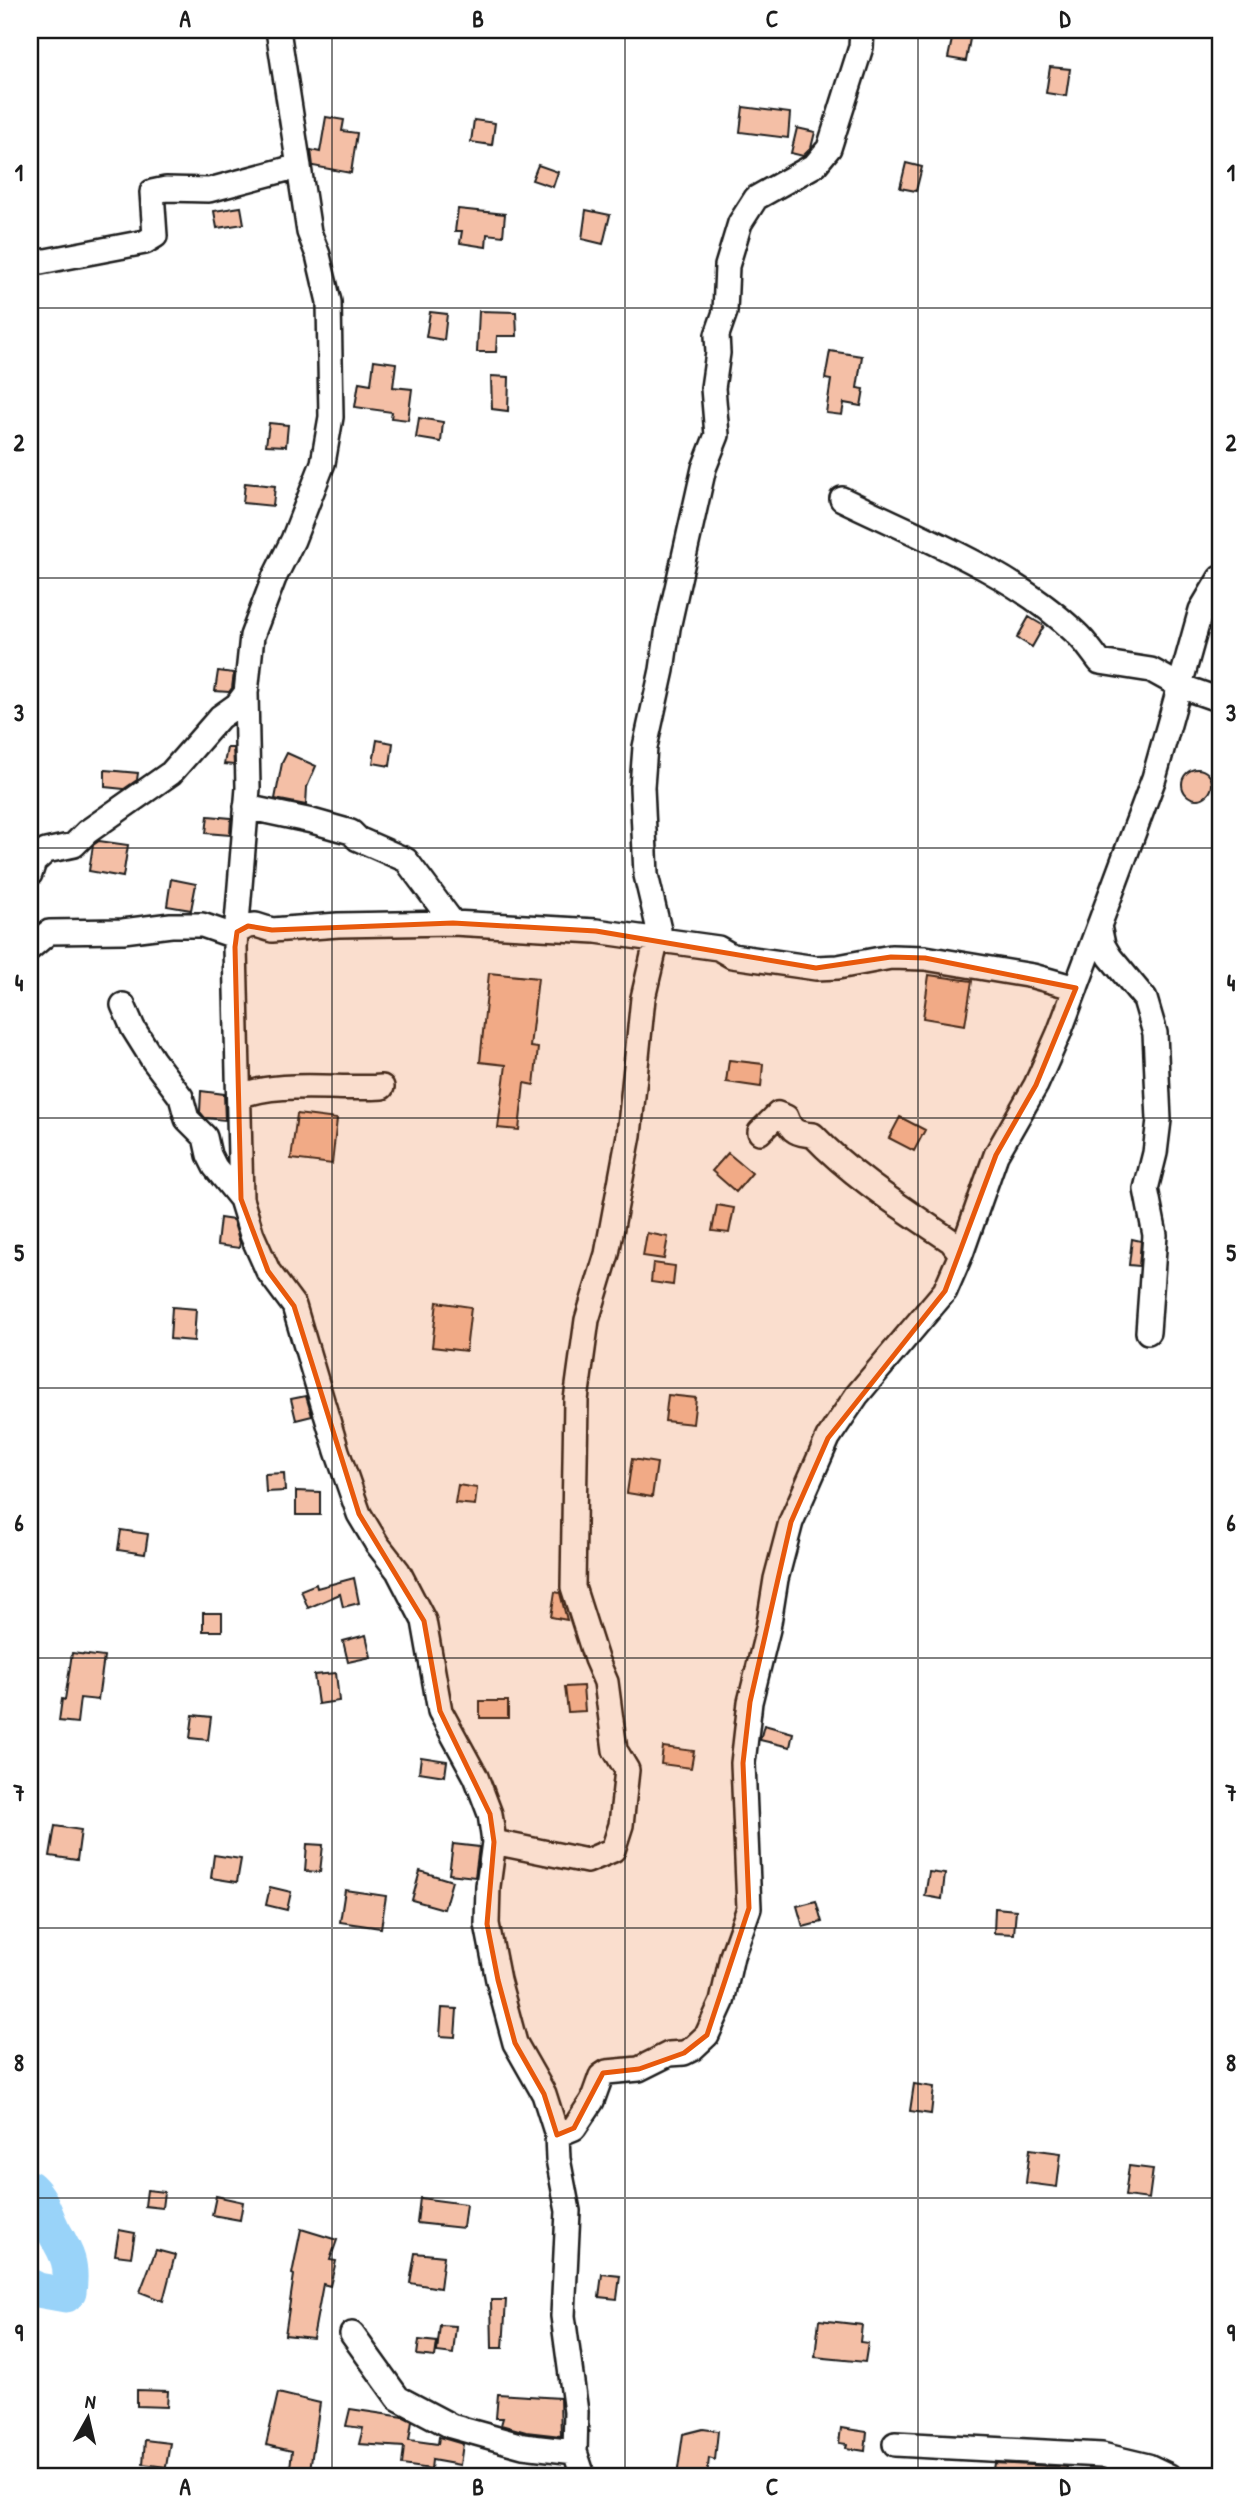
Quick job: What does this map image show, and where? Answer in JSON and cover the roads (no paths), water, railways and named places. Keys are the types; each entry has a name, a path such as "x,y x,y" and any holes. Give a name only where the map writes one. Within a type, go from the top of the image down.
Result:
{"street":[{"path":"278,30 309,232 318,256 328,302 331,417 323,463 252,636 246,693 246,807 235,947 241,1199 252,1235 268,1271 294,1306 337,1451 359,1514 398,1571 424,1621 440,1711 476,1777 490,1814 494,1842 488,1886 487,1924 498,1980 515,2043 544,2094 557,2135 558,2159 568,2211 563,2316 576,2412 575,2452 583,2476"},
{"path":"494,1842 587,1861 613,1850 621,1825 627,1770 615,1750 606,1682 573,1587 576,1400 587,1320 607,1254 629,1135 643,998 658,941 656,912 646,875 642,786 645,747 704,468 717,435 713,388 718,353 717,335 725,312 727,266 740,223 756,198 815,165 829,148 861,47 862,30"},
{"path":"30,264 145,242 155,236 152,192 166,189 209,190 299,166"},
{"path":"842,499 963,557 1034,598 1077,634 1100,662 1151,670 1180,686 1220,700"},
{"path":"557,2135 574,2128 592,2101 601,2076 607,2072 639,2069 668,2054 684,2053 707,2035 722,2002 732,1956 749,1908 743,1763 750,1702 791,1522 828,1438 857,1395 945,1291 996,1155 1036,1085 1076,988 1154,778 1201,610 1220,578"},
{"path":"30,874 34,862 47,851 74,845 87,832 171,774 220,717 237,705 246,693"},
{"path":"246,807 351,832 358,839 406,860 453,923"},
{"path":"30,948 49,932 123,931 171,925 202,925 231,935 256,925 272,930 338,925 453,923 596,931 719,947 732,956 816,968 838,967 891,957 925,958 1033,976 1076,988"},
{"path":"1099,926 1103,945 1110,957 1145,999 1155,1033 1159,1120 1156,1153 1146,1189 1156,1235 1148,1332"},
{"path":"123,1005 132,1028 181,1097 187,1119 205,1138 215,1167 241,1199"},
{"path":"239,1097 253,1090 275,1087 382,1087"},
{"path":"760,1132 778,1114 786,1117 790,1129 799,1134 813,1135 868,1183 951,1241 961,1254"},
{"path":"352,2334 398,2398 440,2421 484,2437 523,2446 575,2452"},
{"path":"895,2444 1102,2455 1149,2466 1169,2476"}],"waterway":[{"path":"30,2188 41,2203 65,2253 70,2273 69,2292 66,2295 30,2286"}]}
